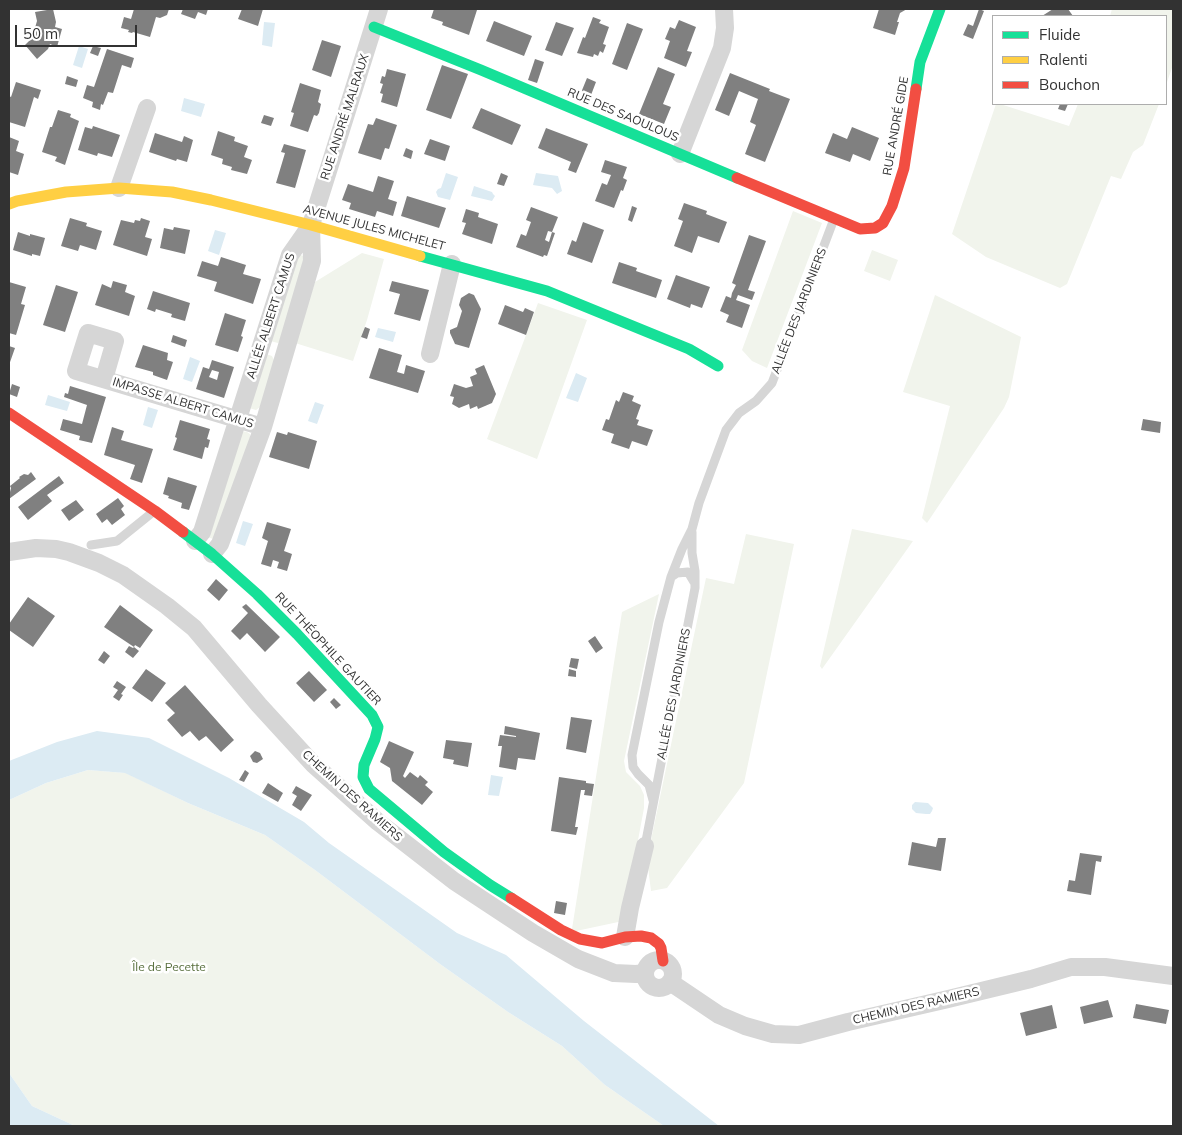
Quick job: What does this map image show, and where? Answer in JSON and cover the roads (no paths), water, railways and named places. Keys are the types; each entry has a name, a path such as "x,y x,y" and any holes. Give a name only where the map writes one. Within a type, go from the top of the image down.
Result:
{"street":[{"name":"RUE ANDRÉ MALRAUX","path":"310,225 379,9"},
{"path":"680,154 722,48 725,28 724,9"},
{"name":"RUE ANDRÉ GIDE","path":"860,230 875,228 883,223 892,206 904,168 920,62 940,9"},
{"name":"RUE DES SAOULOUS","path":"374,27 481,70 860,230"},
{"path":"119,188 147,108"},
{"name":"AVENUE JULES MICHELET","path":"9,204 66,192 119,188 172,192 211,200 547,290 689,349 718,366"},
{"name":"ALLÉE ALBERT CAMUS","path":"196,541 202,532 290,255 310,225"},
{"name":"ALLÉE ALBERT CAMUS","path":"212,554 220,544 263,427 312,261 310,225"},
{"path":"430,354 452,264"},
{"path":"261,346 285,352"},
{"name":"IMPASSE ALBERT CAMUS","path":"104,379 263,427"},
{"name":"RUE THÉOPHILE GAUTIER","path":"9,413 155,511 196,541 257,594 297,634 372,715 378,727 364,765 363,777 369,789 444,852 490,885 561,930 580,939 602,943 625,937 641,936 651,938 659,944 663,961"},
{"name":"CHEMIN DES RAMIERS","path":"9,552 36,548 56,549 99,563 123,575 194,628 259,705 313,764 378,822 454,881 533,933 578,959 614,973 645,973"},
{"name":"ALLÉE DES JARDINIERS","path":"625,937 645,846"},
{"path":"663,961 669,964 672,970 673,976 670,982 661,988 650,986 646,980 645,973 647,968 651,963 663,961"},
{"name":"CHEMIN DES RAMIERS","path":"670,982 719,1015 745,1026 773,1034 799,1035 1031,979 1072,967 1105,968 1173,976"}],"lane":[{"name":"ALLÉE DES JARDINIERS","path":"653,800 649,785 633,767 632,754 658,622 671,576 692,529 699,503 726,430 739,413 756,400 772,383 834,220"},
{"path":"91,545 118,541 155,511"},
{"name":"ALLÉE DES JARDINIERS","path":"645,846 695,588 692,529"},
{"path":"671,576 677,573 688,572 695,583"}],"park label":[{"name":"Île de Pecette","path":"169,967"}]}
